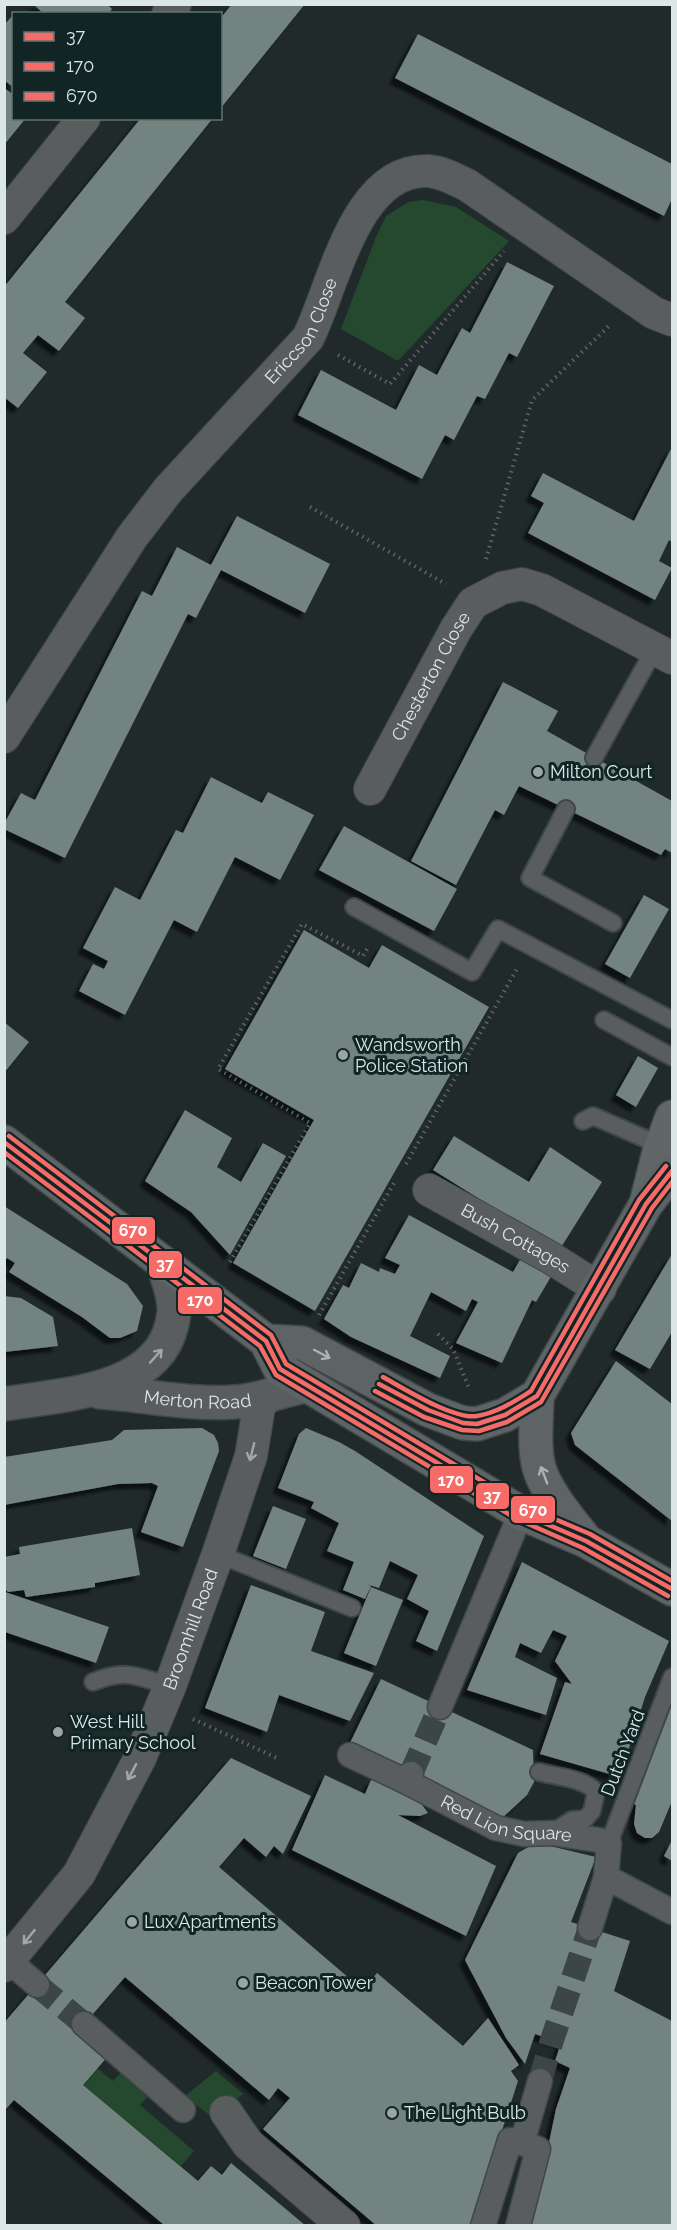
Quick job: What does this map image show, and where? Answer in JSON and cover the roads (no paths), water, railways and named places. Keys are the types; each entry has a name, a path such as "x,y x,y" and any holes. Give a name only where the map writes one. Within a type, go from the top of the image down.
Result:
{"highway":[{"path":"4,1142 266,1341 280,1369 521,1513 586,1541 672,1589"},
{"path":"266,1341 302,1343 428,1410 463,1423 477,1424 505,1414 537,1396 600,1289 646,1204 669,1145"},
{"path":"537,1396 537,1451 542,1475 564,1512 586,1541"}],"street":[{"path":"4,218 82,120"},
{"name":"Ericcson Close","path":"4,737 132,537 168,490 308,338 320,314 345,246 363,209 379,190 398,176 430,171 467,184 634,300 654,313 672,320"},
{"name":"Chesterton Close","path":"370,789 456,629 473,603 502,588 522,584 542,590 663,654"},
{"name":"Bush Cottages","path":"429,1190 551,1258 600,1289"},
{"name":"Merton Road","path":"4,1404 86,1391 136,1374 162,1351 170,1334 175,1309 172,1289 162,1262"},
{"name":"Merton Road","path":"86,1391 138,1395 167,1401 236,1402 266,1397 286,1389 306,1386"},
{"name":"Broomhill Road","path":"7,1964 79,1874 140,1758 218,1554 251,1456 259,1407 266,1397"},
{"path":"440,1707 521,1513"},
{"name":"Red Lion Square","path":"350,1755 409,1778 496,1828 524,1834 552,1833 598,1840 609,1844"},
{"path":"590,1928 606,1877 609,1844"},
{"path":"606,1877 672,1912"},
{"path":"7,1964 37,1985"},
{"path":"84,2024 183,2110"},
{"path":"522,2144 540,2081"},
{"path":"226,2112 248,2144 344,2226"},
{"path":"483,2226 510,2140 538,2149 518,2226"}],"lane":[{"path":"594,758 663,654"},
{"path":"566,809 530,878 613,924"},
{"path":"354,907 472,972 498,928 672,1020"},
{"path":"604,1020 672,1057"},
{"path":"583,1122 593,1116 669,1145"},
{"path":"218,1554 352,1608"},
{"path":"93,1682 114,1674 127,1674 166,1695"},
{"name":"Dutch Yard","path":"609,1844 672,1677"},
{"path":"539,1772 582,1782 596,1792 592,1811 585,1819 572,1820 552,1833"}],"tunnel":[{"path":"411,1774 440,1707"},
{"path":"540,2081 590,1928"},
{"path":"37,1985 84,2024"}],"place":[{"name":"Milton Court","path":"538,772"},
{"name":"Wandsworth Police Station","path":"343,1055"},
{"name":"West Hill Primary School","path":"58,1732"},
{"name":"Lux Apartments","path":"132,1922"},
{"name":"Beacon Tower","path":"243,1983"},
{"name":"The Light Bulb","path":"392,2113"}]}
